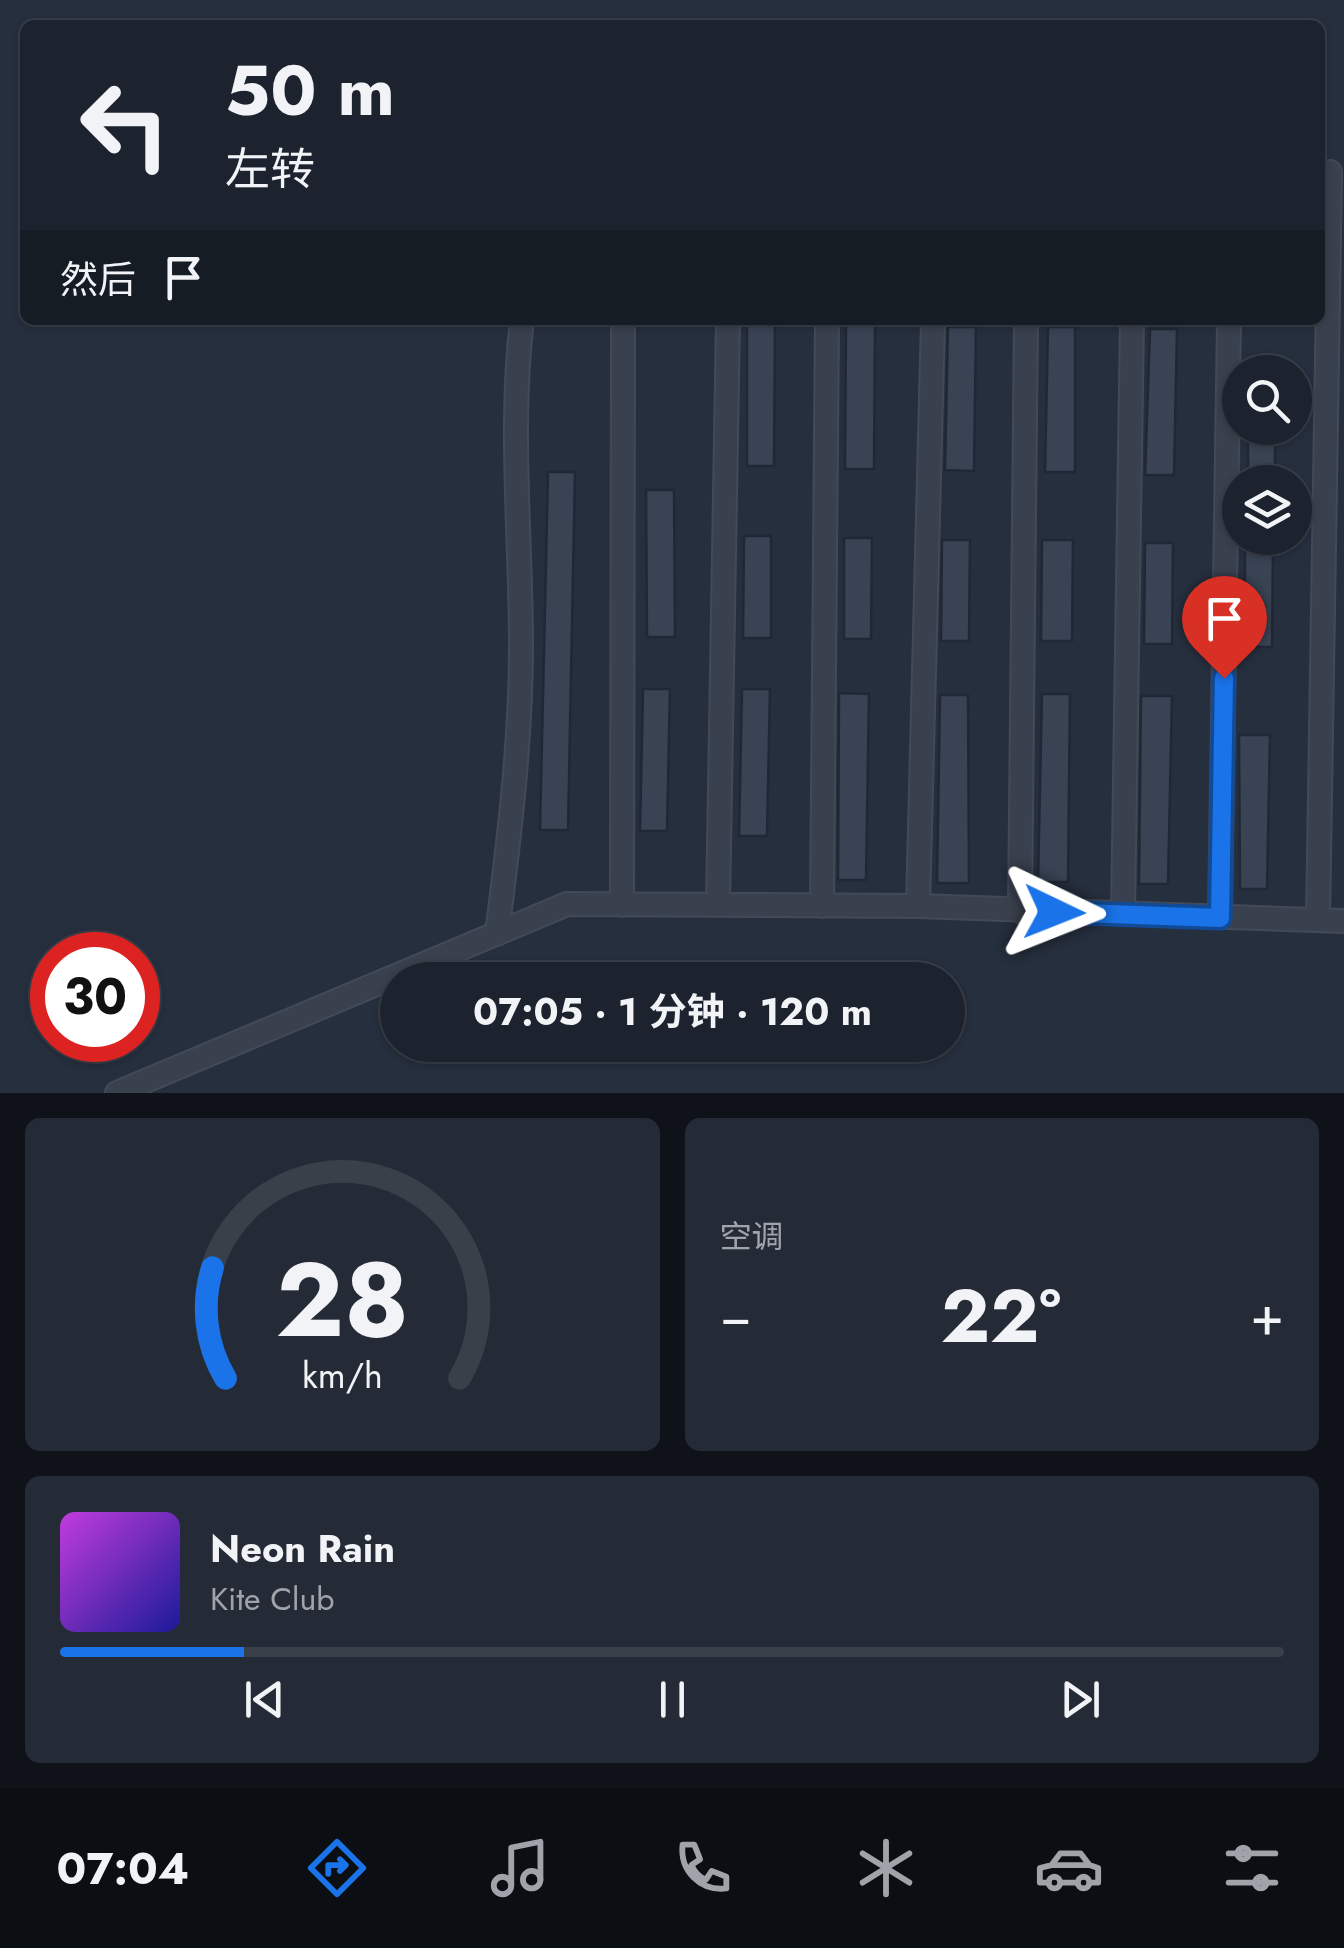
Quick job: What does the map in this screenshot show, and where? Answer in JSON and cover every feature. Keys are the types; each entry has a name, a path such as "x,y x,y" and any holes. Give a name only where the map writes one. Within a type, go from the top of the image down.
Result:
{"street":[{"path":"1318,920 1331,172"},
{"path":"496,934 510,832 521,649 515,380 521,325"},
{"path":"622,905 623,325"},
{"path":"718,905 728,325"},
{"path":"822,906 827,325"},
{"path":"918,906 933,325"},
{"path":"1020,911 1026,325"},
{"path":"1123,914 1132,325"},
{"path":"1220,918 1229,325"},
{"path":"117,1093 567,904 918,906 1344,921"}],"building":[{"path":"747,325 775,325 774,466 747,466"},
{"path":"846,325 875,325 874,469 845,469"},
{"path":"948,327 976,327 974,471 945,470"},
{"path":"1048,327 1075,327 1075,472 1045,472"},
{"path":"1150,329 1177,329 1174,475 1145,475"},
{"path":"1248,445 1275,445 1275,465 1248,465"},
{"path":"548,472 575,472 568,830 540,830"},
{"path":"646,490 674,490 675,637 647,637"},
{"path":"744,536 771,536 771,638 743,638"},
{"path":"844,538 872,538 871,639 844,639"},
{"path":"942,540 970,540 969,641 941,641"},
{"path":"1042,540 1073,540 1072,641 1041,641"},
{"path":"1145,543 1173,543 1172,644 1144,644"},
{"path":"1245,555 1273,555 1272,647 1245,647"},
{"path":"643,689 670,689 667,831 640,831"},
{"path":"742,689 770,689 767,836 739,836"},
{"path":"839,693 869,694 866,880 838,880"},
{"path":"1042,694 1070,694 1068,882 1038,882"},
{"path":"940,695 968,695 969,883 937,883"},
{"path":"1141,696 1172,696 1168,884 1139,884"},
{"path":"1239,735 1270,735 1267,889 1240,889"}],"route":[{"path":"1054,912 1220,918 1224,678"}]}
